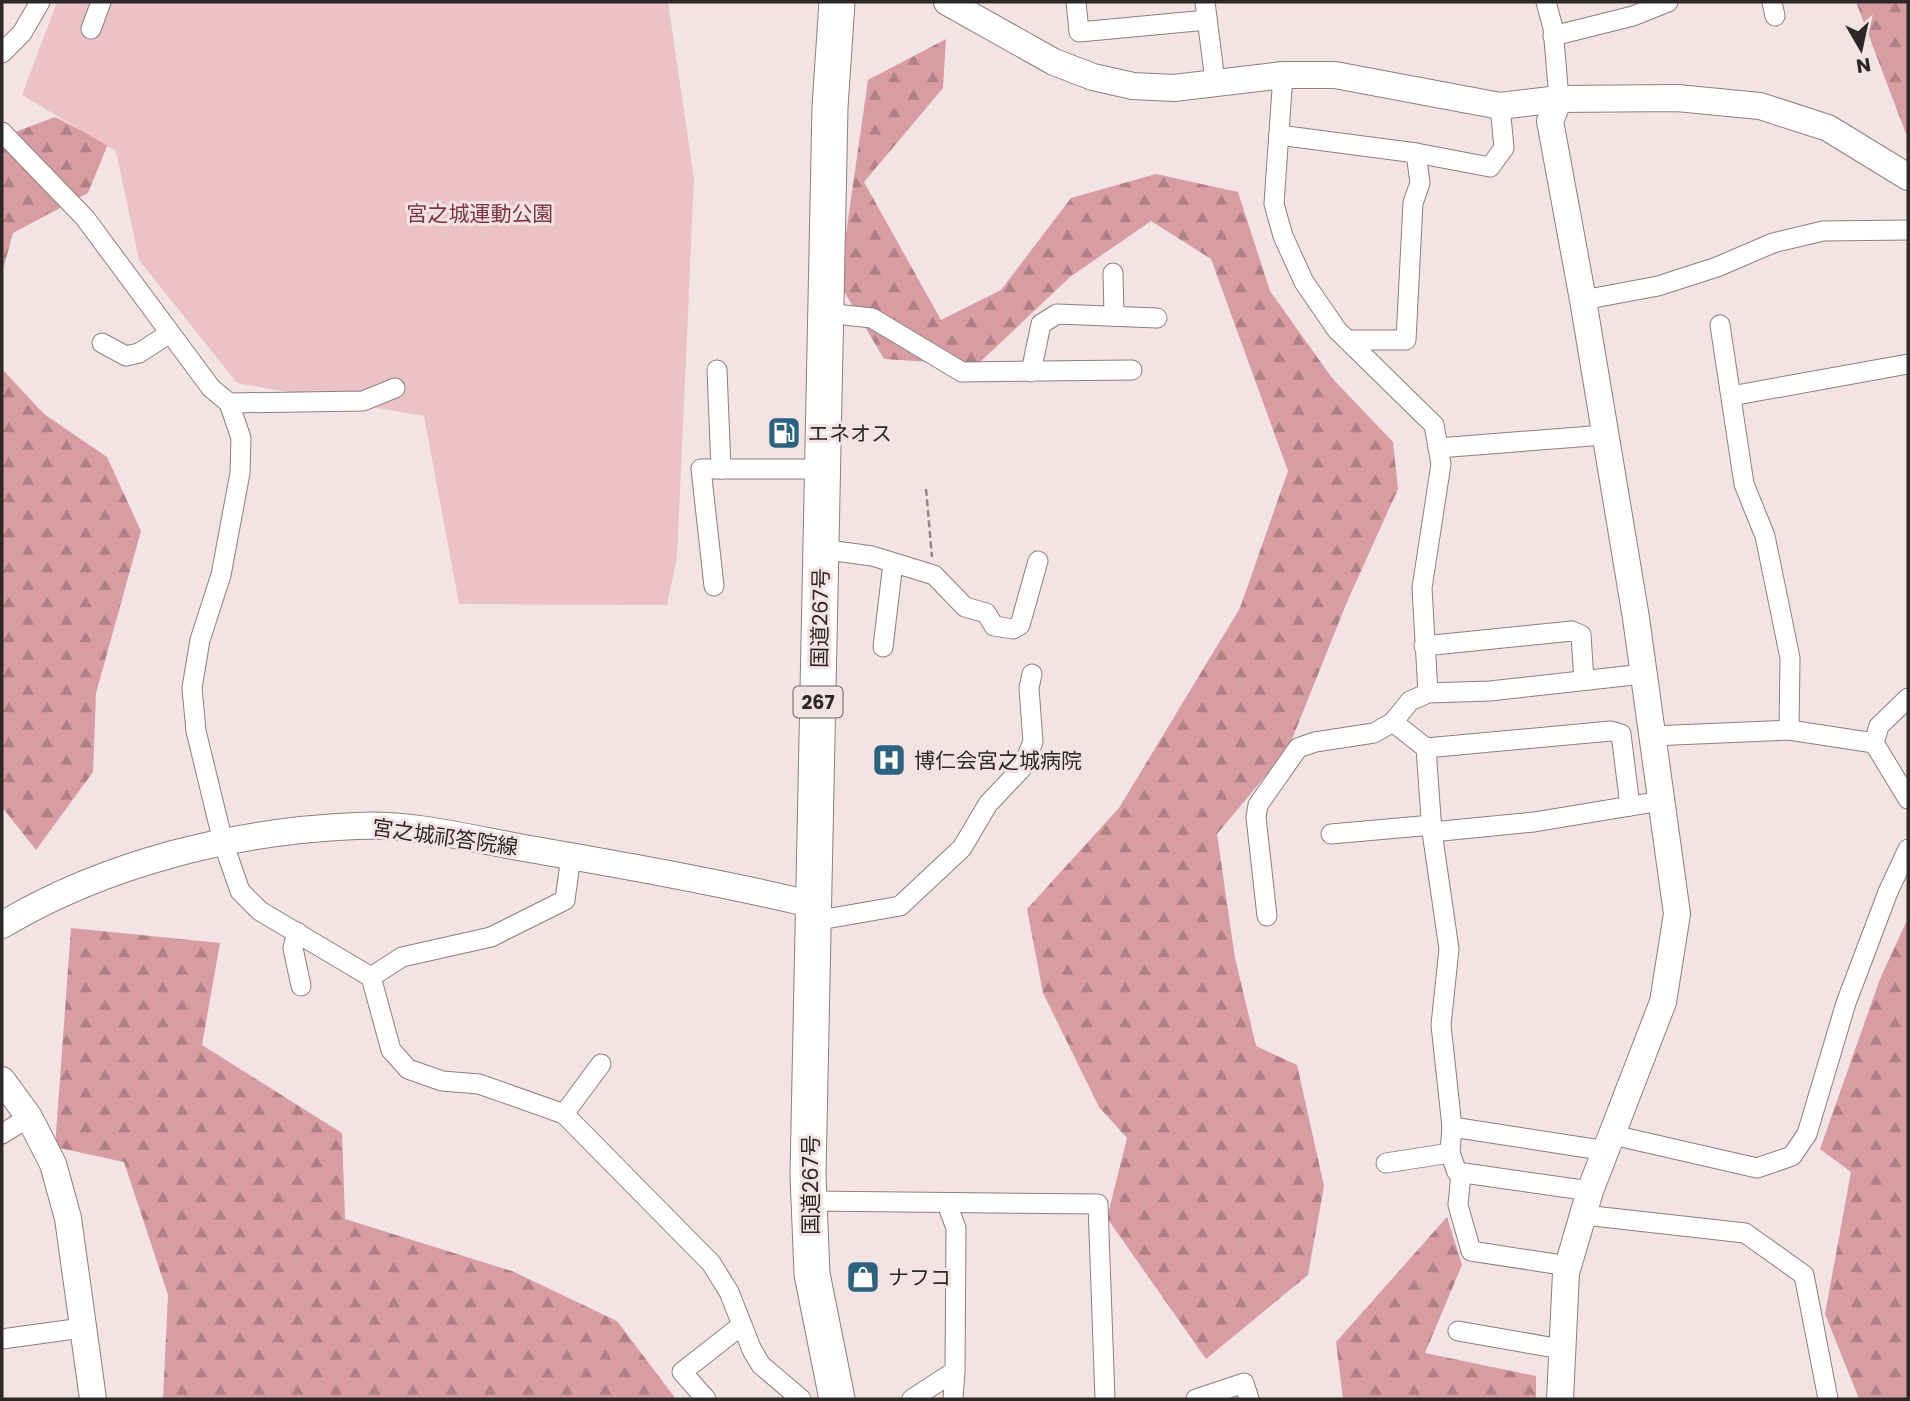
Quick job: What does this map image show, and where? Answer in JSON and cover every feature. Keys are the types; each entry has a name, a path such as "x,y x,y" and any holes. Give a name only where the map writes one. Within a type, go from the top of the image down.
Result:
{"highway":[{"name":"国道267号","path":"836,2 830,107 825,313 808,1201 816,1301 837,1399"}],"street":[{"path":"2,54 22,33 40,2"},
{"path":"91,29 101,2"},
{"path":"947,2 1054,62 1093,77 1133,86 1174,88 1283,75 1335,75 1500,106 1559,99 1677,98 1760,106 1828,128 1908,177"},
{"path":"1076,2 1079,32 1206,11 1215,81"},
{"path":"1546,2 1553,36 1559,99 1550,121 1583,300 1643,674 1677,914 1663,1002 1587,1203 1568,1266 1560,1399"},
{"path":"1553,36 1633,16 1668,2"},
{"path":"1283,75 1274,204 1283,236 1304,282 1348,341 1434,425 1441,464 1422,588 1428,693"},
{"path":"1279,135 1416,153 1490,167 1504,148 1500,106"},
{"path":"2,132 85,218 211,388 229,402 241,438 240,473 221,575 200,640 192,688 196,731 223,842 240,891 260,911 371,977 391,1049 408,1069 442,1081 480,1084 564,1114 711,1263 729,1292 761,1366 802,1399"},
{"path":"1348,341 1406,341 1413,203 1420,183 1416,153"},
{"path":"1583,300 1658,286 1717,267 1773,243 1823,231 1908,230"},
{"path":"1113,272 1114,316"},
{"path":"825,313 872,318 962,372 1132,370"},
{"path":"1031,372 1041,324 1058,314 1157,318"},
{"path":"1720,325 1744,484 1765,536 1790,658 1789,730"},
{"path":"102,343 126,356 139,354 170,332"},
{"path":"1731,396 1908,364"},
{"path":"717,370 721,469"},
{"path":"229,402 363,401 395,388"},
{"path":"1438,448 1604,435"},
{"path":"713,586 701,469 822,470"},
{"path":"821,549 893,562 934,575 965,607 986,613 993,636 1020,625 1038,561"},
{"path":"883,647 893,562"},
{"path":"1424,646 1572,631 1581,635 1584,680"},
{"path":"815,913 900,906 962,848 988,804 1022,768 1033,742 1029,688 1032,674"},
{"path":"1267,916 1256,817 1258,805 1298,748 1315,741 1374,733 1392,722 1410,701 1428,693 1643,674"},
{"path":"1908,698 1900,716 1879,726 1874,743 1908,799"},
{"path":"1392,722 1426,748 1611,731 1620,734 1630,806"},
{"path":"1651,736 1789,730 1874,743"},
{"path":"1426,748 1432,828 1449,949 1441,1025 1452,1127 1450,1153 1457,1172 1587,1203 1745,1233 1804,1276 1828,1399"},
{"path":"1331,834 1534,822 1661,801"},
{"name":"宮之城祁答院線","path":"2,925 35,905 126,869 223,842 289,832 358,826 419,830 715,881 815,913"},
{"path":"1452,1127 1610,1143 1757,1168 1792,1156 1807,1134 1846,1003 1888,892 1908,849"},
{"path":"371,977 402,957 491,937 548,911 565,900 571,856"},
{"path":"298,932 293,948 301,986"},
{"path":"564,1114 601,1064"},
{"path":"2,1080 29,1117 53,1164 68,1217 93,1399"},
{"path":"2,1134 29,1117"},
{"path":"1386,1163 1450,1153"},
{"path":"1461,1173 1458,1205 1471,1251 1568,1266"},
{"path":"808,1201 1098,1204 1105,1399"},
{"path":"947,1204 956,1228 953,1399"},
{"path":"706,1399 682,1372 742,1325"},
{"path":"2,1339 82,1328"},
{"path":"1458,1331 1561,1349"},
{"path":"912,1399 955,1371"},
{"path":"1196,1399 1244,1383 1250,1399"}],"path":[{"path":"926,489 934,575"}],"green space":[{"name":"宮之城運動公園","path":"57,2 668,2 694,179 677,557 667,605 459,604 424,416 237,383 139,260 116,151 22,95"},
{"path":"1856,2 1908,2 1908,139"},
{"path":"946,39 943,88 864,182 941,320 1001,290 1071,198 1156,174 1238,192 1270,291 1332,378 1393,442 1398,489 1347,602 1288,749 1217,834 1235,958 1256,1046 1297,1065 1324,1186 1308,1275 1206,1359 1107,1218 1127,1138 1099,1107 1043,993 1027,909 1119,808 1240,608 1288,471 1211,259 1151,221 1070,277 977,365 884,359 839,283 868,80"},
{"path":"55,117 108,144 88,193 13,233 2,273 2,137"},
{"path":"2,369 44,414 107,457 141,531 96,693 93,772 36,850 2,807"},
{"path":"1908,918 1908,1399 1859,1399 1825,1314 1851,1172 1820,1149 1880,979"},
{"path":"71,928 220,943 202,1045 342,1133 345,1219 512,1271 617,1321 676,1399 163,1399 168,1295 124,1162 55,1147"},
{"path":"1447,1217 1462,1265 1425,1353 1536,1376 1536,1399 1343,1399 1336,1342"}],"place":[{"name":"エネオス","path":"784,433"},
{"name":"博仁会宮之城病院","path":"889,760"},
{"name":"ナフコ","path":"863,1277"}]}
